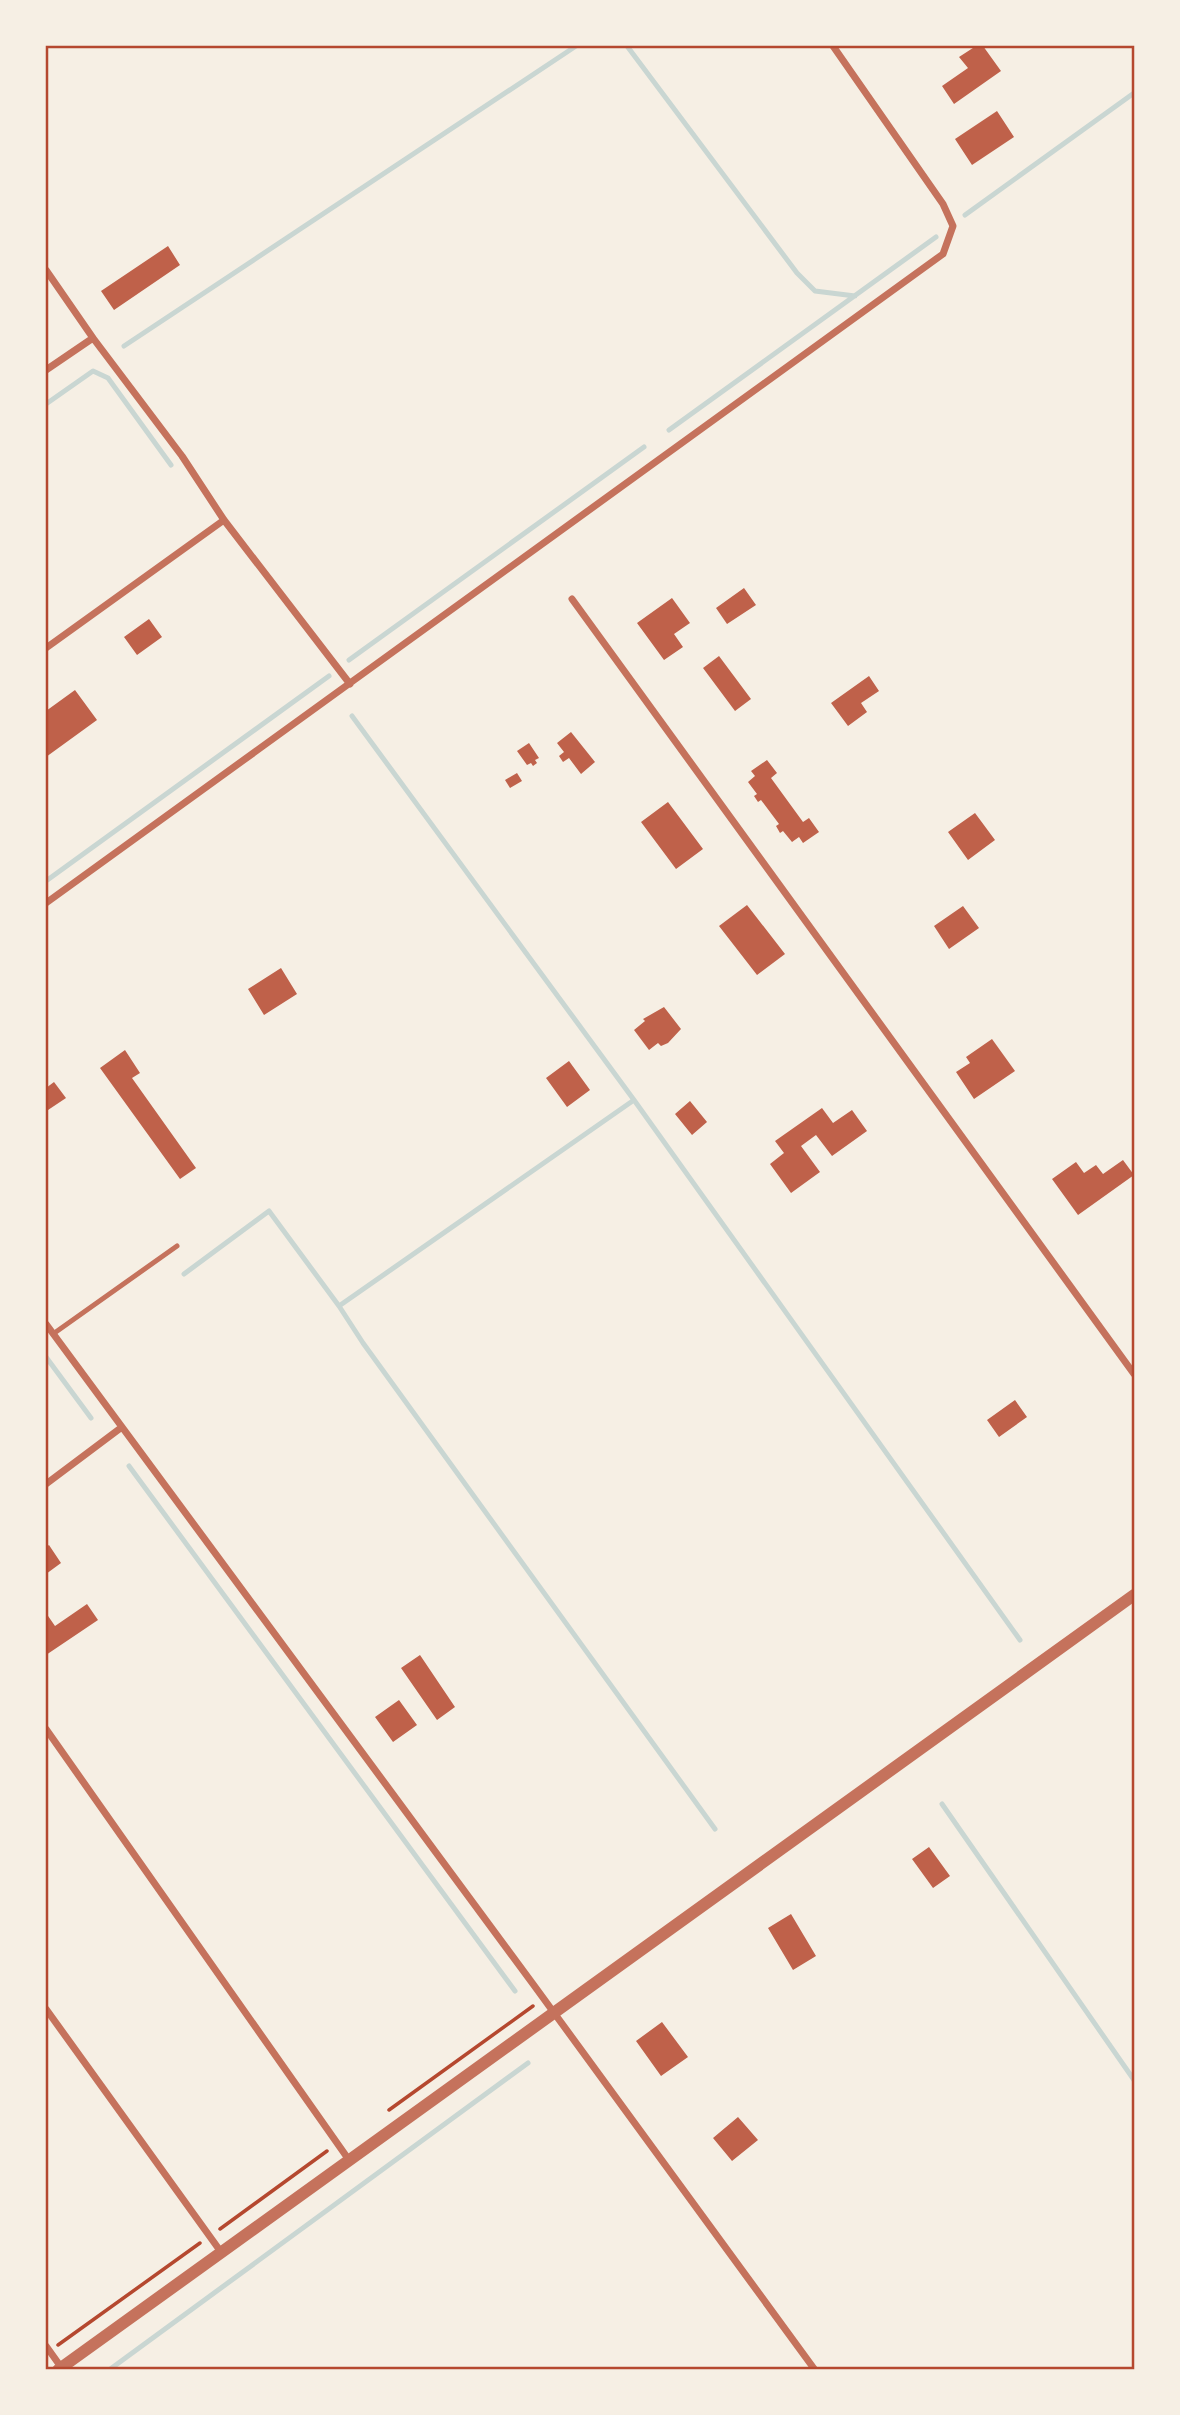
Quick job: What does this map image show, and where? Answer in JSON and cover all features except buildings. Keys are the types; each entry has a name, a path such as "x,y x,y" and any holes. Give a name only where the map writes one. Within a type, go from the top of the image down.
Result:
{"street":[{"path":"46,903 943,254 953,226 943,204 834,46"},
{"path":"46,270 93,338 182,456 224,520 350,684"},
{"path":"46,370 93,338"},
{"path":"46,648 224,520"},
{"path":"572,599 1135,1374"},
{"path":"46,1324 815,2370"},
{"path":"46,1484 122,1427"},
{"path":"48,2349 60,2368 1135,1595"},
{"path":"46,1729 350,2161"},
{"path":"46,2009 221,2252"}],"lane":[{"path":"53,1334 177,1246"}],"path":[{"path":"387,2112 544,1998"},
{"path":"48,2349 339,2144"}],"waterway":[{"path":"124,346 576,46"},
{"path":"627,46 797,273 815,291 855,296"},
{"path":"965,215 1134,93"},
{"path":"669,430 936,237"},
{"path":"46,404 93,371 108,378 171,465"},
{"path":"349,660 644,447"},
{"path":"46,881 329,676"},
{"path":"352,716 634,1100 1020,1640"},
{"path":"339,1306 634,1100"},
{"path":"184,1274 269,1211 715,1829"},
{"path":"46,1357 91,1418"},
{"path":"129,1466 515,1991"},
{"path":"942,1804 1134,2080"},
{"path":"109,2370 528,2063"}]}
